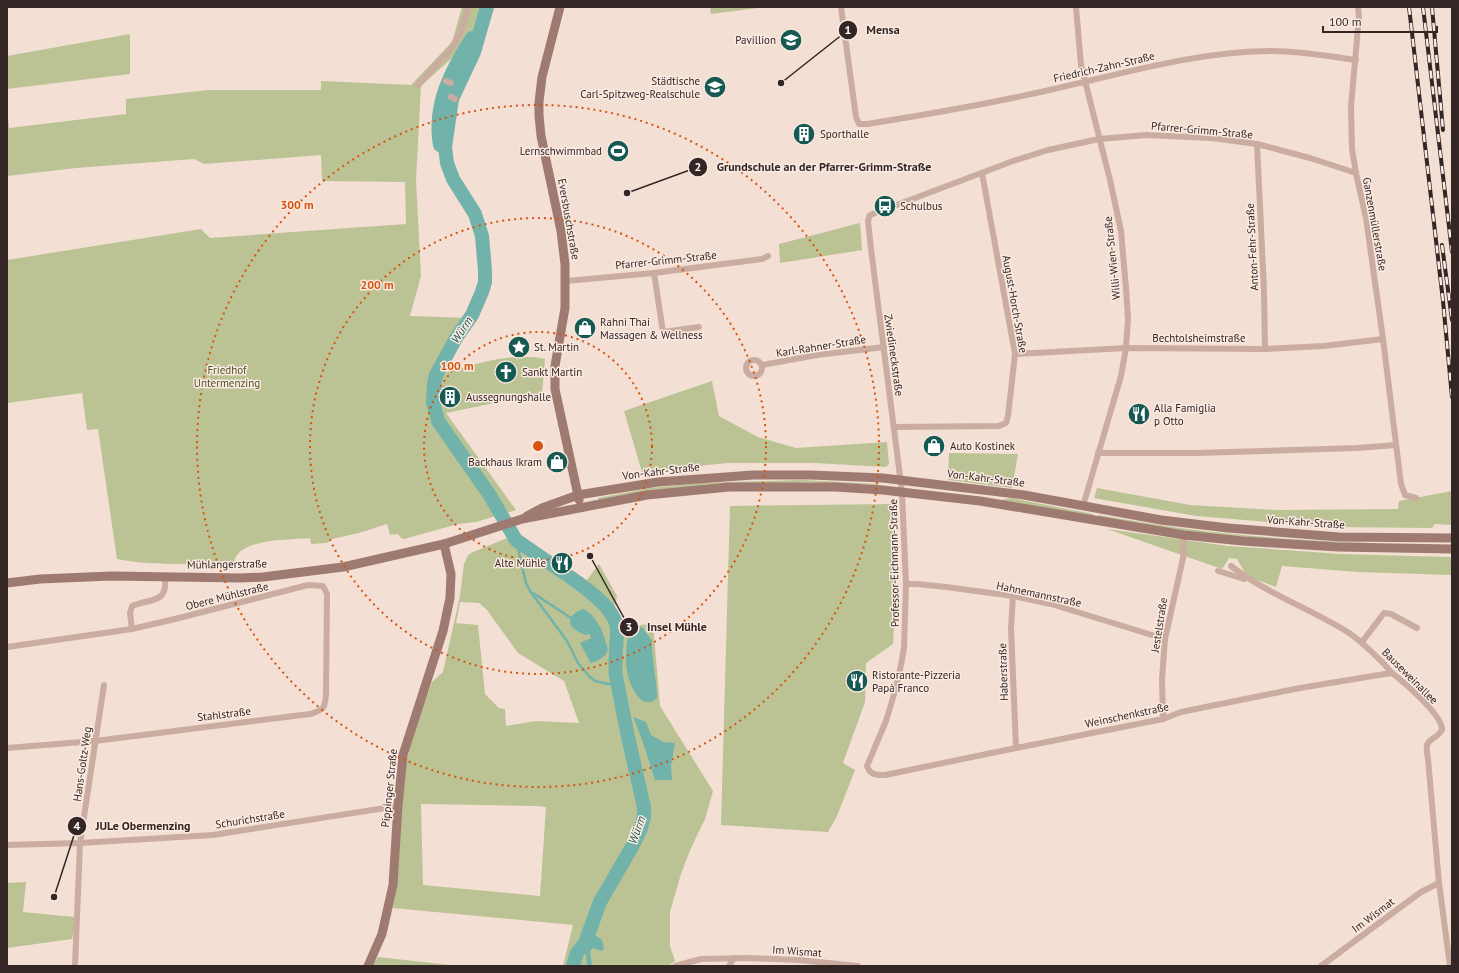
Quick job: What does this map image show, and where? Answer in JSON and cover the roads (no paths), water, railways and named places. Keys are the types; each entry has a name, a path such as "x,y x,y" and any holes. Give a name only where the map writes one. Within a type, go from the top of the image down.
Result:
{"main road":[{"name":"Eversbuschstraße","path":"560,7 542,77 539,95 539,115 541,136 561,231 566,281 564,316 555,366 555,387 581,508"},
{"name":"Von-Kahr-Straße","path":"522,520 542,508 578,495 658,482 753,475 811,475 900,479 1024,495 1161,520 1228,528 1339,537 1452,538"},
{"name":"Von-Kahr-Straße","path":"444,544 522,520 647,495 724,488 835,487 902,492 1010,506 1184,535 1242,542 1338,547 1452,549"},
{"name":"Mühlangerstraße","path":"7,583 78,577 111,576 240,578 269,576 343,567 444,544"},
{"name":"Pippinger Straße","path":"368,966 382,934 393,885 403,755 443,631 450,598 451,574 444,544"}],"street":[{"path":"418,85 451,49 462,30 468,7"},
{"name":"Friedrich-Zahn-Straße","path":"841,7 856,117 859,124 929,114 1029,95 1173,62 1243,52 1272,51 1304,53 1356,60"},
{"name":"Willi-Wien-Straße","path":"1076,7 1084,82 1110,180 1121,231 1128,319 1126,348 1121,376 1083,506"},
{"name":"Ganzenmüllerstraße","path":"1358,7 1359,16 1356,60 1351,107 1352,148 1366,218 1401,484 1405,495 1416,498"},
{"name":"Pfarrer-Grimm-Straße","path":"868,221 870,215 877,212 1040,152 1099,139 1147,135 1212,138 1257,144 1310,158 1356,173"},
{"name":"Anton-Fehr-Straße","path":"1257,144 1264,290 1265,349"},
{"name":"August-Horch-Straße","path":"894,427 999,426 1006,423 1015,354 982,173"},
{"name":"Zwiedineckstraße","path":"868,221 902,492"},
{"name":"Pfarrer-Grimm-Straße","path":"566,281 654,273 762,259 768,256"},
{"path":"654,273 663,332 699,327"},
{"name":"Bechtolsheimstraße","path":"1015,354 1126,348 1265,349 1324,346 1383,339"},
{"name":"Karl-Rahner-Straße","path":"762,365 884,347"},
{"path":"1098,453 1196,453 1357,448 1396,445"},
{"name":"Professor-Eichmann-Straße","path":"869,772 867,766 886,721 895,691 904,648 906,584 902,492"},
{"name":"Jestelstraße","path":"1163,719 1162,679 1165,639 1183,558 1184,535"},
{"name":"Bauseweinallee","path":"1231,566 1249,580 1346,631 1362,642 1392,673 1421,699 1441,721 1442,726 1440,733 1429,740 1426,747 1439,883 1450,966"},
{"name":"Bauseweinallee","path":"1218,571 1249,580"},
{"path":"132,629 130,613 132,606 140,602 160,598 164,594 166,585 165,577"},
{"name":"Hahnemannstraße","path":"906,584 946,587 1013,596 1051,604 1165,639"},
{"name":"Obere Mühlstraße","path":"7,647 132,629 174,620 308,585 323,586 326,589"},
{"name":"Stahlstraße","path":"7,748 95,741 310,714 319,711 325,706 326,694 326,589"},
{"name":"Haberstraße","path":"1013,596 1011,628 1016,748"},
{"path":"1362,642 1384,613 1390,614 1417,628"},
{"name":"Weinschenkstraße","path":"869,772 875,775 885,775 1163,719 1180,712 1300,688 1392,673"},
{"name":"Hans-Goltz-Weg","path":"75,966 80,843 104,685"},
{"name":"Schurichstraße","path":"7,845 80,843 213,835 398,806"},
{"name":"Im Wismat","path":"1321,966 1422,892 1439,883"},
{"path":"729,966 734,958"},
{"name":"Im Wismat","path":"675,966 701,959 734,958 790,963 858,966"}],"water":[{"path":"584,609 592,615 598,623 608,648 604,656 591,663 580,643 591,638 589,634 585,635 576,630 570,622 574,614"},
{"path":"637,626 643,628 652,641 657,698 652,702 644,701 638,697 628,677 626,655 629,631"},
{"path":"633,717 646,722 651,735 663,742 675,743 671,767 672,780 655,780"},
{"path":"587,923 596,927 595,935 602,940 604,949 601,951 593,948 590,951 592,966 587,966 586,955 584,954 578,966 571,966 575,950 582,938"}],"waterway":[{"name":"Würm","path":"487,7 474,52 452,99 445,147 447,163 453,179 475,214 482,236 485,282 472,315 456,338 436,375 433,402 438,421 489,494 516,540 564,573"},
{"name":"Würm","path":"440,145 439,116 442,102 457,63 472,38"},
{"name":"Würm","path":"516,540 526,583 530,591 567,641 578,663 595,681 618,686"},
{"name":"Würm","path":"570,577 599,600 606,607 615,621 617,629 615,665 616,676 644,807 644,817 641,828 633,845 600,902 585,943 577,953 573,966"},
{"path":"533,593 571,618"}],"railway":[{"path":"1409,7 1443,301 1452,397"},
{"path":"1423,7 1452,252"},
{"path":"1432,7 1443,130"},
{"path":"1442,245 1452,320"}],"place":[{"name":"Pavillion","path":"791,40"},
{"name":"Mensa","path":"781,83"},
{"name":"Städtische Carl-Spitzweg-Realschule","path":"715,87"},
{"name":"Sporthalle","path":"804,134"},
{"name":"Lernschwimmbad","path":"618,151"},
{"name":"Grundschule an der Pfarrer-Grimm-Straße","path":"627,193"},
{"name":"Schulbus","path":"885,206"},
{"name":"Rahni Thai Massagen & Wellness","path":"585,328"},
{"name":"St. Martin","path":"519,347"},
{"name":"Sankt Martin","path":"506,372"},
{"name":"Aussegnungshalle","path":"450,397"},
{"name":"Alla Famiglia p Otto","path":"1139,414"},
{"name":"Auto Kostinek","path":"934,446"},
{"name":"Backhaus Ikram","path":"557,462"},
{"name":"Insel Mühle","path":"590,556"},
{"name":"Alte Mühle","path":"562,563"},
{"name":"Ristorante-Pizzeria Papà Franco","path":"857,681"},
{"name":"JULe Obermenzing","path":"54,897"}],"park label":[{"name":"Friedhof Untermenzing","path":"227,376"}]}
